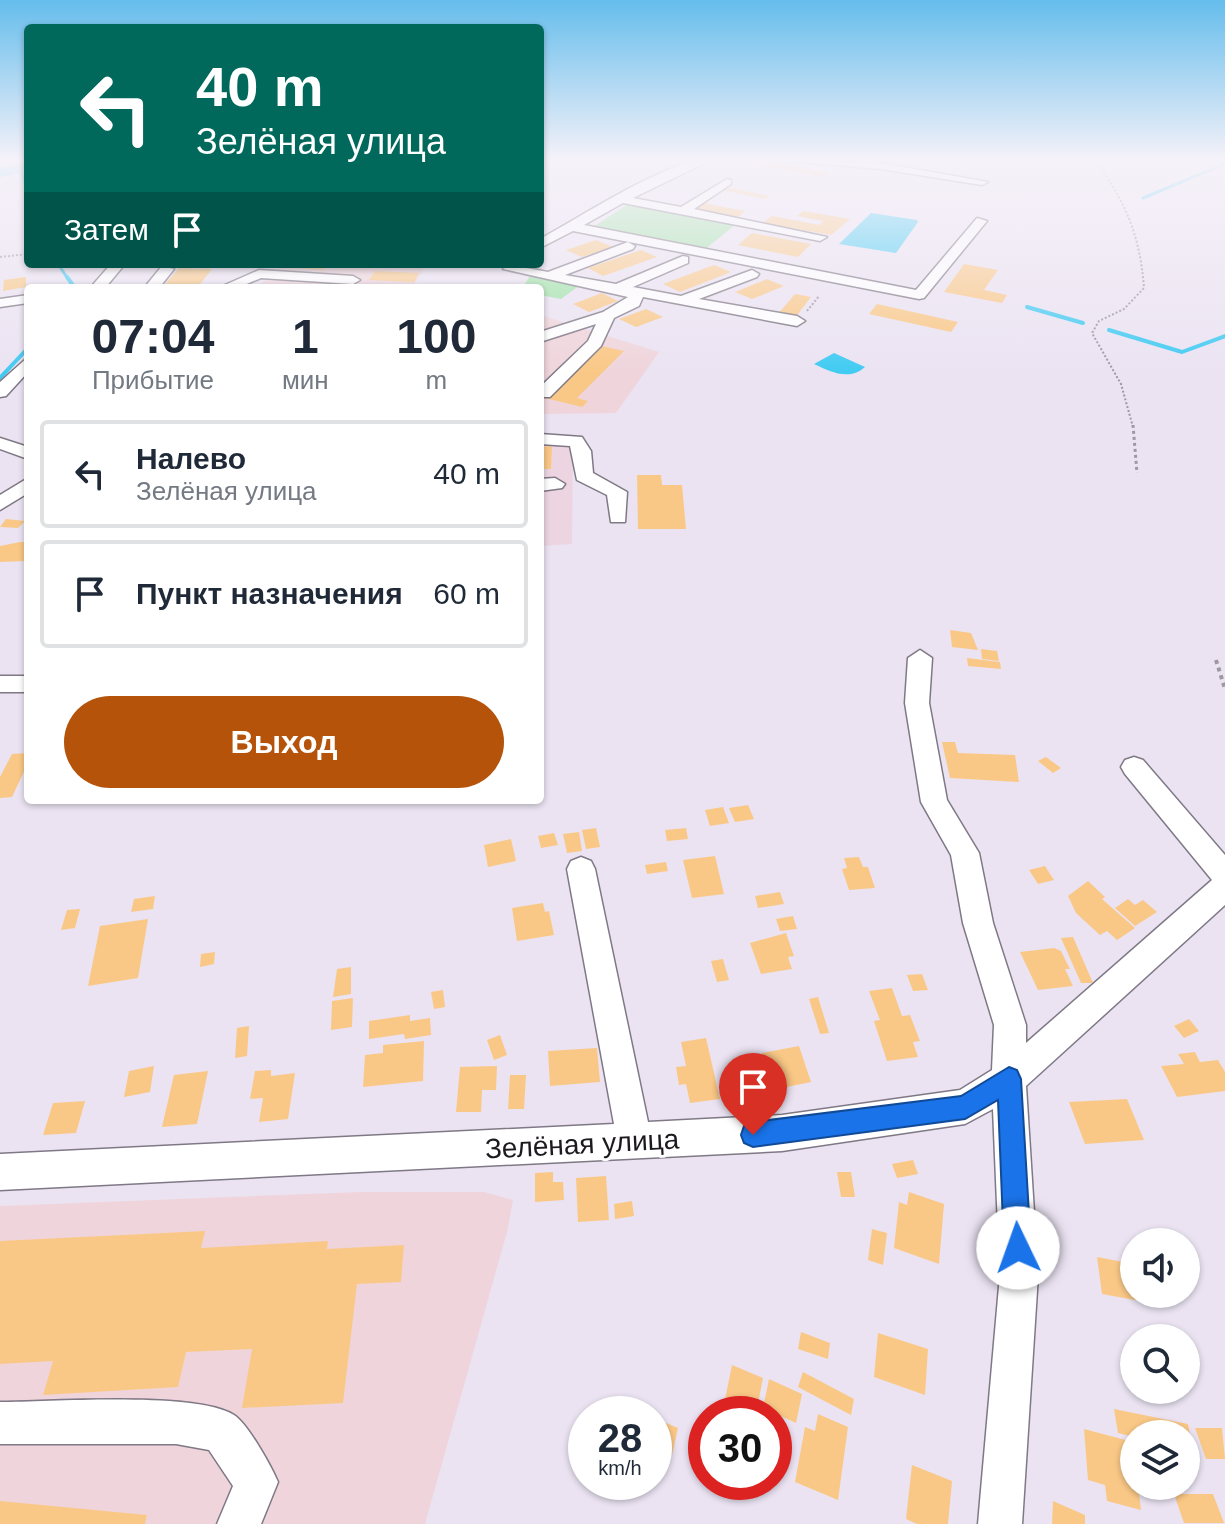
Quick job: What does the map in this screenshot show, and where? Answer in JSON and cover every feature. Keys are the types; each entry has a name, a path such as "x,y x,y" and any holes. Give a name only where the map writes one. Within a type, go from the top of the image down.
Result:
{"street":[{"path":"594,231 919,295 973,231"},
{"path":"789,231 820,237"},
{"path":"548,276 628,246"},
{"path":"624,289 683,260"},
{"path":"100,284 114,268"},
{"path":"318,283 334,268"},
{"path":"154,284 167,269"},
{"path":"510,271 797,321"},
{"path":"218,284 226,272"},
{"path":"235,284 259,274 318,283 353,280"},
{"path":"679,301 752,274"},
{"path":"544,336 634,303 636,296 624,289"},
{"path":"0,303 24,300"},
{"path":"544,393 595,343 608,315"},
{"path":"0,392 24,366"},
{"path":"544,439 576,441 582,451 584,476 617,492 618,518"},
{"path":"0,443 24,452"},
{"path":"0,504 24,486"},
{"path":"920,658 922,673 915,687 934,802 965,853 978,923 1010,1025 1009,1079 1019,1275 1000,1524"},
{"path":"0,684 24,684"},
{"path":"1134,767 1225,875"},
{"path":"581,869 635,1142"},
{"name":"Зелёная улица","path":"0,1172 782,1133 965,1107 1009,1079 1124,980 1225,887"},
{"path":"0,1423 176,1423 221,1431 256,1482 239,1524"}],"path":[{"path":"1137,231 1144,288 1124,309 1099,321 1092,333 1118,372 1136,426 1137,473"},
{"path":"0,257 24,254"},
{"path":"1216,660 1225,689"}],"shaded area":[{"path":"279,268 424,268 414,284 261,284"},
{"path":"544,316 659,352 616,413 544,414"},
{"path":"544,445 573,446 572,544 544,546"},
{"path":"360,1192 484,1192 513,1200 507,1232 425,1524 0,1524 0,1206"}],"green space":[{"path":"613,231 727,231 704,250"},
{"path":"530,276 580,285 561,299 544,296 544,284 525,284"}],"water":[{"path":"852,231 912,231 896,253 839,244"},
{"path":"834,353 865,367 853,374 846,374 814,364"}],"building":[{"path":"809,231 836,231 831,235"},
{"path":"752,233 811,244 798,257 738,245"},
{"path":"596,240 613,247 582,257 566,250"},
{"path":"641,250 657,257 603,276 588,268"},
{"path":"964,264 998,270 984,290 1007,295 1002,303 944,292"},
{"path":"714,265 731,272 680,292 663,284"},
{"path":"179,268 212,269 200,284 165,284"},
{"path":"375,271 419,273 414,282 369,280"},
{"path":"26,277 26,284 24,287 3,291 4,280"},
{"path":"767,279 784,286 752,299 735,292"},
{"path":"602,293 618,301 589,312 573,304"},
{"path":"795,294 811,297 795,318 778,314"},
{"path":"877,304 958,322 951,332 869,314"},
{"path":"646,309 663,317 636,327 619,319"},
{"path":"601,346 624,351 577,398 588,401 582,407 545,398"},
{"path":"552,446 551,469 544,469 544,447"},
{"path":"637,475 661,475 662,485 682,485 686,529 638,529"},
{"path":"6,519 24,521 18,528 0,527"},
{"path":"24,542 24,561 0,562 0,546"},
{"path":"950,630 971,633 978,650 952,647"},
{"path":"981,649 997,651 999,661 982,659"},
{"path":"967,658 1000,662 1001,669 968,666"},
{"path":"942,742 955,742 958,753 1015,755 1019,782 950,778"},
{"path":"24,753 24,772 12,797 0,798 0,777 12,754"},
{"path":"1046,757 1061,768 1053,773 1038,761"},
{"path":"748,805 754,819 735,822 729,808"},
{"path":"723,807 729,823 710,826 705,810"},
{"path":"596,828 600,847 586,849 582,830"},
{"path":"686,828 688,839 667,841 665,830"},
{"path":"579,832 582,851 567,853 563,834"},
{"path":"554,833 558,845 541,848 538,836"},
{"path":"511,839 516,861 488,867 484,845"},
{"path":"715,856 724,894 692,898 683,860"},
{"path":"859,857 863,867 868,867 875,888 849,890 842,869 847,868 844,858"},
{"path":"666,862 668,871 647,874 645,865"},
{"path":"1045,866 1054,880 1038,884 1029,870"},
{"path":"1088,881 1105,897 1102,899 1135,928 1117,940 1107,931 1100,935 1076,913 1068,896"},
{"path":"780,892 784,904 758,908 755,896"},
{"path":"155,896 153,909 131,912 134,899"},
{"path":"1128,899 1135,905 1143,900 1157,912 1135,926 1115,908"},
{"path":"543,903 545,912 549,911 554,935 517,941 512,908"},
{"path":"80,909 75,928 61,930 67,910"},
{"path":"793,916 797,929 780,931 776,919"},
{"path":"148,919 138,978 88,986 100,926"},
{"path":"786,933 794,956 788,957 792,969 761,974 750,943"},
{"path":"1073,937 1093,983 1081,983 1061,938"},
{"path":"1054,948 1061,951 1070,969 1065,969 1073,986 1038,990 1020,952"},
{"path":"215,952 214,964 200,967 201,954"},
{"path":"723,959 729,980 717,982 711,961"},
{"path":"351,967 351,994 333,997 337,969"},
{"path":"922,974 928,990 913,991 907,975"},
{"path":"892,988 902,1016 910,1015 920,1041 913,1042 918,1057 887,1061 874,1021 880,1020 869,991"},
{"path":"443,990 445,1007 434,1009 431,992"},
{"path":"818,997 829,1033 820,1034 809,999"},
{"path":"353,998 352,1027 331,1030 332,1001"},
{"path":"410,1015 410,1021 430,1018 431,1035 405,1039 404,1034 369,1039 369,1021"},
{"path":"1189,1019 1199,1031 1184,1038 1174,1026"},
{"path":"249,1026 247,1056 235,1058 237,1028"},
{"path":"500,1035 507,1055 494,1060 487,1040"},
{"path":"706,1038 720,1099 690,1103 686,1084 679,1085 676,1067 686,1066 681,1042"},
{"path":"424,1041 423,1081 363,1087 365,1055 383,1053 383,1045"},
{"path":"799,1046 811,1082 782,1088 778,1077 770,1079 762,1053"},
{"path":"597,1048 600,1082 550,1086 548,1051"},
{"path":"1195,1052 1200,1062 1218,1060 1225,1072 1225,1091 1177,1097 1161,1066 1184,1064 1178,1054"},
{"path":"154,1066 150,1092 124,1097 129,1071"},
{"path":"497,1066 496,1090 482,1090 481,1112 456,1112 460,1067"},
{"path":"271,1070 271,1076 295,1073 288,1119 259,1122 263,1098 250,1099 255,1071"},
{"path":"208,1071 197,1124 162,1127 174,1075"},
{"path":"510,1075 526,1075 524,1109 508,1109"},
{"path":"1127,1099 1144,1140 1085,1144 1069,1102"},
{"path":"85,1101 76,1133 43,1135 53,1103"},
{"path":"913,1160 918,1174 897,1178 892,1164"},
{"path":"553,1172 553,1182 563,1182 564,1200 535,1202 535,1173"},
{"path":"837,1172 851,1172 855,1197 841,1197"},
{"path":"606,1176 609,1220 578,1222 576,1178"},
{"path":"909,1192 944,1204 939,1264 894,1248 899,1202 907,1205"},
{"path":"632,1201 634,1216 615,1219 614,1204"},
{"path":"872,1229 887,1233 883,1265 868,1260"},
{"path":"205,1231 201,1248 328,1241 327,1249 404,1245 401,1282 357,1284 343,1403 242,1408 252,1349 186,1352 178,1387 43,1395 53,1361 0,1364 0,1241"},
{"path":"1097,1257 1120,1261 1120,1297 1102,1294"},
{"path":"801,1332 830,1343 828,1359 798,1349"},
{"path":"878,1333 928,1349 925,1395 874,1377"},
{"path":"732,1365 763,1378 760,1396 726,1396"},
{"path":"803,1372 854,1399 851,1415 798,1387"},
{"path":"769,1379 802,1394 796,1423 792,1421 792,1396 765,1396"},
{"path":"1114,1409 1168,1420 1120,1420 1118,1433"},
{"path":"818,1414 848,1427 838,1500 795,1482 805,1427 815,1431"},
{"path":"672,1426 678,1428 672,1455"},
{"path":"1200,1428 1222,1428 1225,1459 1206,1459 1200,1442"},
{"path":"1084,1429 1120,1439 1120,1500 1140,1500 1141,1510 1107,1501 1105,1485 1088,1480"},
{"path":"912,1465 952,1481 948,1524 917,1524 906,1519"},
{"path":"1200,1494 1213,1494 1224,1523 1184,1523 1176,1500 1200,1500"},
{"path":"0,1501 147,1515 145,1524 0,1524"},
{"path":"1053,1501 1085,1515 1085,1524 1052,1524"}],"waterway":[{"path":"61,268 68,279"},
{"path":"67,277 72,284"},
{"path":"1027,307 1083,323"},
{"path":"1109,330 1182,352 1225,336"},
{"path":"0,378 24,352"}],"route":[{"path":"753,1135 965,1107 1009,1079 1018,1248"}]}
